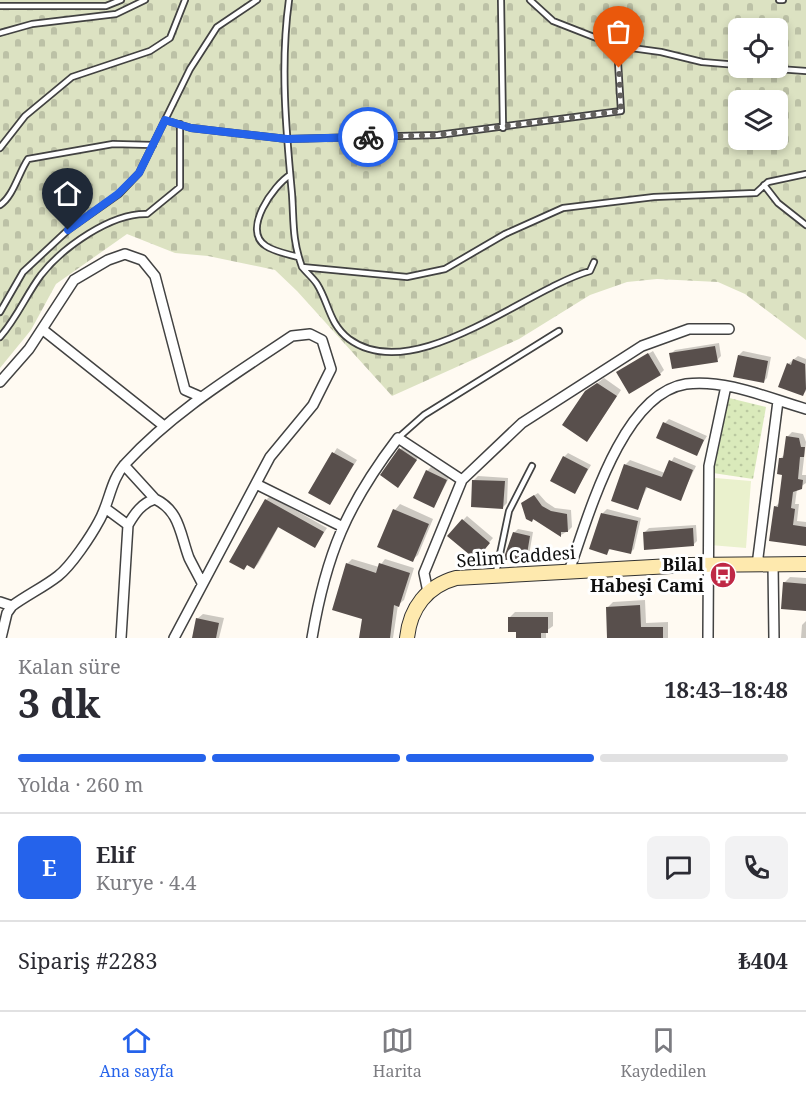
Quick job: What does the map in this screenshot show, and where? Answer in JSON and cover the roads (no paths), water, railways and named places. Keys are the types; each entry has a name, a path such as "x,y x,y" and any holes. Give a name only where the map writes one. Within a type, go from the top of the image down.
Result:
{"main road":[{"name":"Selim Caddesi","path":"428,592 456,578 495,575 707,565 806,564"},
{"path":"407,638 413,614 428,592"}],"street":[{"path":"0,382 42,329 74,280 108,260 125,254 142,260 155,276 185,390 201,397"},
{"path":"42,329 164,426"},
{"path":"428,592 424,573 462,480 522,423 642,346 689,329 729,329"},
{"path":"1,638 7,613 12,606 59,575 91,535 105,508 111,487 124,465 164,426 201,397 292,336 310,334 322,340 331,369 313,405 270,457 174,638"},
{"path":"568,570 609,463 641,410 670,388 687,384 726,386 806,409"},
{"path":"708,638 707,565 710,466 726,386"},
{"path":"757,565 778,401"},
{"path":"312,638 324,578 343,527 362,487 399,438 462,480"},
{"path":"124,465 155,499 165,504 175,514 190,559 202,583"},
{"path":"256,484 343,527"},
{"path":"120,638 128,525 143,504 155,499"},
{"path":"105,508 128,525"},
{"path":"772,564 774,638"},
{"path":"0,602 12,606"}],"lane":[{"path":"102,0 106,6"},
{"path":"0,6 33,3 106,6 121,0"},
{"path":"0,33 32,24 116,14 145,0"},
{"path":"0,148 25,116 72,77 150,51 170,38 185,0"},
{"path":"0,312 23,272 68,230 118,194 139,173 190,69 217,27 257,0"},
{"path":"289,0 286,25 287,139 293,244 302,267 318,285 327,310 350,339 383,354 405,353 495,319 574,276 590,271 594,262"},
{"path":"501,0 503,128"},
{"path":"530,0 553,21 617,46 661,52 702,62 728,64"},
{"path":"165,120 191,128 287,139 438,135 621,111 617,46"},
{"path":"788,70 806,71"},
{"path":"0,337 43,272 78,242 114,219 131,213 147,214 180,188 180,123"},
{"path":"0,205 6,201 18,174 28,159 113,144 153,145"},
{"path":"302,267 407,278 445,269 505,234 563,208 654,196 756,193 768,182 806,174"},
{"path":"290,175 278,183 268,196 260,214 258,227 260,240 267,247 298,257"},
{"path":"764,185 778,203 806,225"},
{"path":"399,438 424,415 559,331"},
{"path":"495,575 509,511 532,466"}],"place":[{"name":"Bilal Habeşi Cami","path":"723,575"}]}
